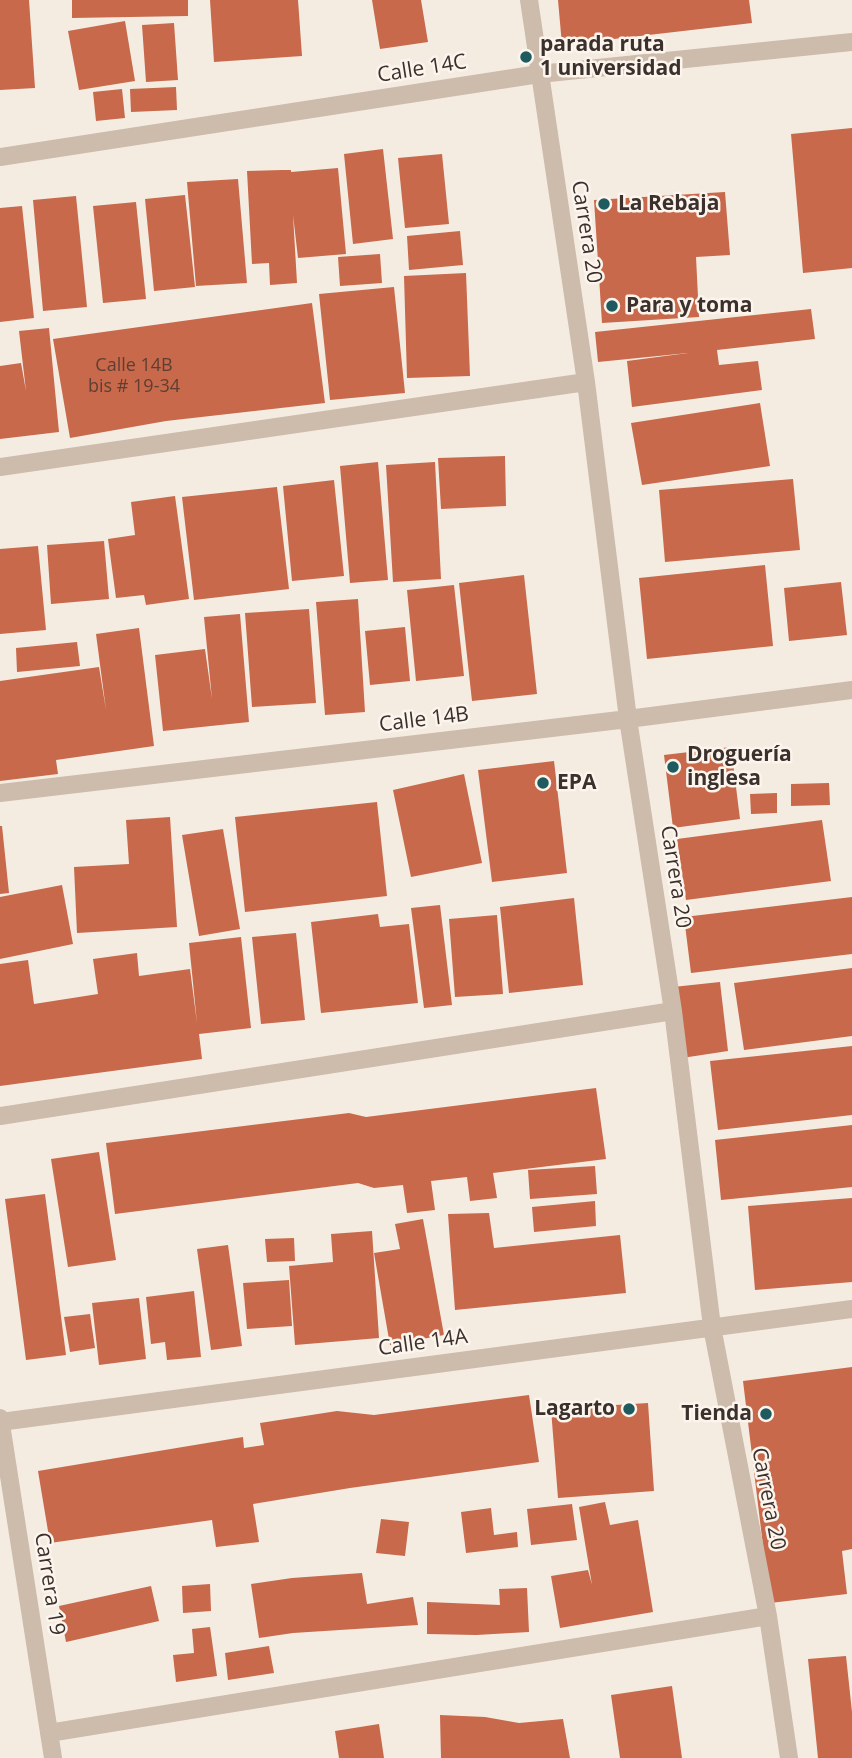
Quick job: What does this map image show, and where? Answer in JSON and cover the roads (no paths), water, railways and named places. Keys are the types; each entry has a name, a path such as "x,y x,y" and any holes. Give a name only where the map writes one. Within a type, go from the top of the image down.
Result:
{"street":[{"name":"Carrera 20","path":"529,0 586,382 628,719 673,1011 712,1327 768,1616 789,1758"},
{"name":"Calle 14C","path":"0,157 539,74 852,41"},
{"path":"0,467 586,382"},
{"name":"Calle 14B","path":"0,793 852,690"},
{"path":"0,1116 673,1011"},
{"name":"Calle 14A","path":"0,1421 852,1309"},
{"name":"Carrera 19","path":"0,1421 53,1758"},
{"path":"49,1732 768,1616"}],"place":[{"name":"parada ruta 1 universidad","path":"526,57"},
{"name":"La Rebaja","path":"604,204"},
{"name":"Para y toma","path":"612,306"},
{"name":"Droguería inglesa","path":"673,767"},
{"name":"EPA","path":"543,783"},
{"name":"Lagarto","path":"629,1409"},
{"name":"Tienda","path":"766,1414"}]}
